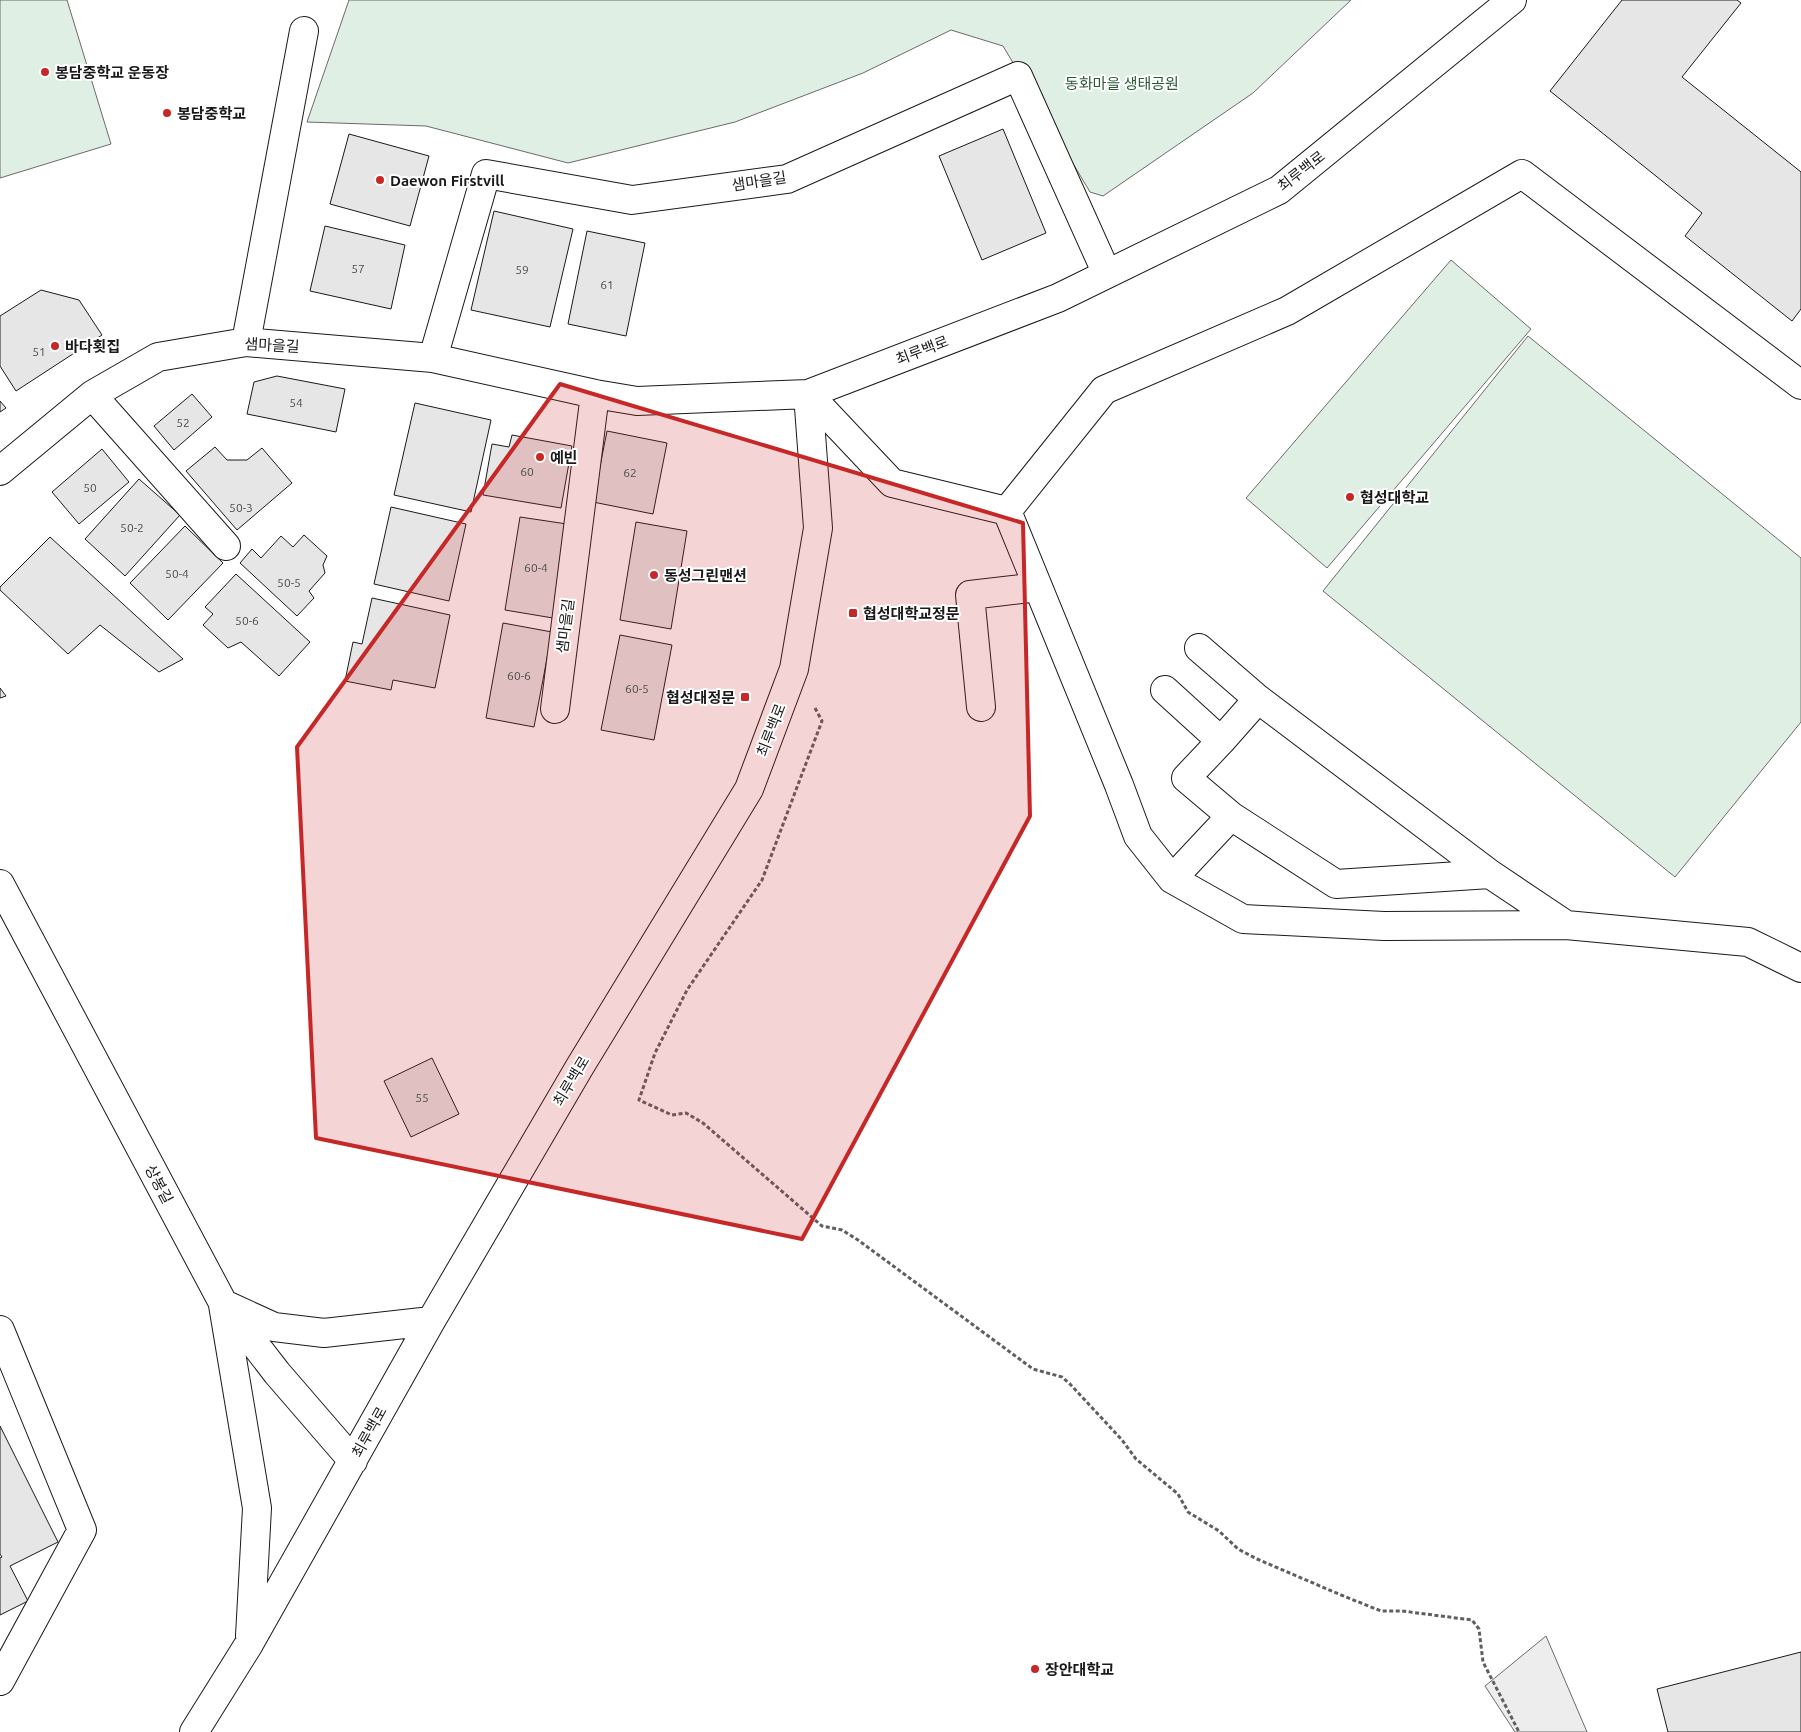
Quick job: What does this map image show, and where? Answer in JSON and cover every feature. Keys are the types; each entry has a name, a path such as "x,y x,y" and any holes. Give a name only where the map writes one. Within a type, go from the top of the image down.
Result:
{"street":[{"name":"최루백로","path":"194,1732 249,1644 431,1321 579,1068 749,789 794,669 818,528 808,394 1058,298 1279,190 1512,0"},
{"path":"246,342 304,31"},
{"name":"샘마을길","path":"432,358 486,174 632,200 787,178 1018,76 1107,274"},
{"path":"1007,511 1104,390 1286,311 1522,174 1801,385"},
{"name":"샘마을길","path":"0,471 92,395 158,357 246,342 432,358 595,394 637,401 808,394"},
{"name":"샘마을길","path":"555,709 595,394"},
{"path":"808,394 892,483 1007,511"},
{"path":"92,395 226,546"},
{"path":"1007,511 1138,836 1172,879 1242,919 1384,926 1566,925 1748,942 1801,968"},
{"path":"981,707 970,595 1038,587"},
{"path":"1200,648 1258,699 1490,874 1566,925"},
{"path":"1165,690 1221,741"},
{"path":"1258,699 1186,778 1231,816 1336,884 1490,874"},
{"path":"1172,879 1231,816"},
{"name":"상봉길","path":"0,884 223,1304 277,1373 353,1461"},
{"path":"223,1304 274,1327 324,1332 431,1321"},
{"path":"223,1304 257,1508 249,1644"},
{"path":"0,1330 82,1530 0,1681"}],"path":[{"path":"794,669 822,721 762,880 687,990 655,1053 639,1100 672,1115 686,1113 703,1123 822,1226 842,1230 858,1240 1033,1368 1062,1378 1070,1384 1122,1440 1136,1459 1178,1494 1188,1512 1219,1532 1238,1549 1340,1595 1381,1611 1402,1611 1472,1620 1478,1629 1483,1662 1519,1732"}],"highlighted area":[{"path":"560,384 1023,523 1030,816 802,1239 316,1138 297,747"}],"green space":[{"name":"봉담중학교 운동장","path":"0,0 67,0 111,144 0,178"},
{"name":"동화마을 생태공원","path":"349,0 1351,0 1253,93 1103,196 1090,192 1003,46 951,30 863,73 735,122 568,163 426,126 307,122"},
{"path":"1451,260 1531,329 1327,568 1246,498"},
{"path":"1528,336 1801,558 1801,722 1675,877 1323,591"}],"shaded area":[{"path":"1546,1636 1587,1732 1515,1732 1485,1686"}],"building":[{"path":"1622,0 1737,0 1741,3 1682,77 1801,172 1801,309 1792,321 1685,236 1702,213 1550,91"},
{"path":"1003,129 1046,233 982,260 939,156"},
{"name":"Daewon Firstvill","path":"349,134 429,156 410,226 330,204"},
{"path":"494,211 573,229 550,327 471,310"},
{"path":"325,226 405,245 391,309 310,291"},
{"path":"587,231 645,243 626,336 568,324"},
{"path":"41,290 79,300 102,335 16,391 0,366 0,316"},
{"path":"277,376 345,389 336,432 247,414 254,382"},
{"path":"192,394 212,417 174,450 154,426"},
{"path":"0,401 6,408 0,412"},
{"path":"415,403 491,420 471,512 394,495"},
{"path":"607,431 667,443 653,514 593,502"},
{"path":"512,435 572,446 561,508 483,495 492,444 509,447"},
{"path":"215,447 227,460 247,460 262,448 292,483 237,530 186,471"},
{"path":"102,449 129,482 79,524 52,492"},
{"path":"139,479 180,515 125,576 85,539"},
{"path":"391,507 466,524 449,601 374,584"},
{"path":"520,517 567,524 553,618 505,610"},
{"name":"동성그린맨션","path":"636,522 687,531 671,629 620,620"},
{"path":"185,526 223,563 168,620 130,583"},
{"path":"304,535 327,556 323,565 325,573 309,591 314,598 297,616 240,563 252,549 261,558 281,536 293,547"},
{"path":"50,537 183,659 159,672 100,625 68,654 0,590 0,587"},
{"path":"236,574 310,642 279,676 241,642 228,648 203,625 213,614 205,607"},
{"path":"372,598 450,615 435,688 393,680 391,690 345,681 353,642 362,644"},
{"path":"503,623 552,632 534,727 486,718"},
{"path":"620,635 672,645 654,740 601,730"},
{"path":"0,688 6,696 0,698"},
{"path":"432,1058 459,1114 411,1137 384,1081"},
{"path":"0,1426 58,1542 10,1566 28,1601 0,1615 0,1558 2,1557 0,1554"},
{"path":"1801,1652 1801,1732 1668,1732 1657,1689"}],"place":[{"name":"봉담중학교 운동장","path":"45,72"},
{"name":"봉담중학교","path":"167,113"},
{"name":"Daewon Firstvill","path":"380,180"},
{"name":"바다횟집","path":"55,346"},
{"name":"예빈","path":"540,457"},
{"name":"협성대학교","path":"1350,497"},
{"name":"동성그린맨션","path":"654,575"},
{"name":"협성대학교정문","path":"853,613"},
{"name":"협성대정문","path":"745,697"},
{"name":"장안대학교","path":"1035,1669"}]}
